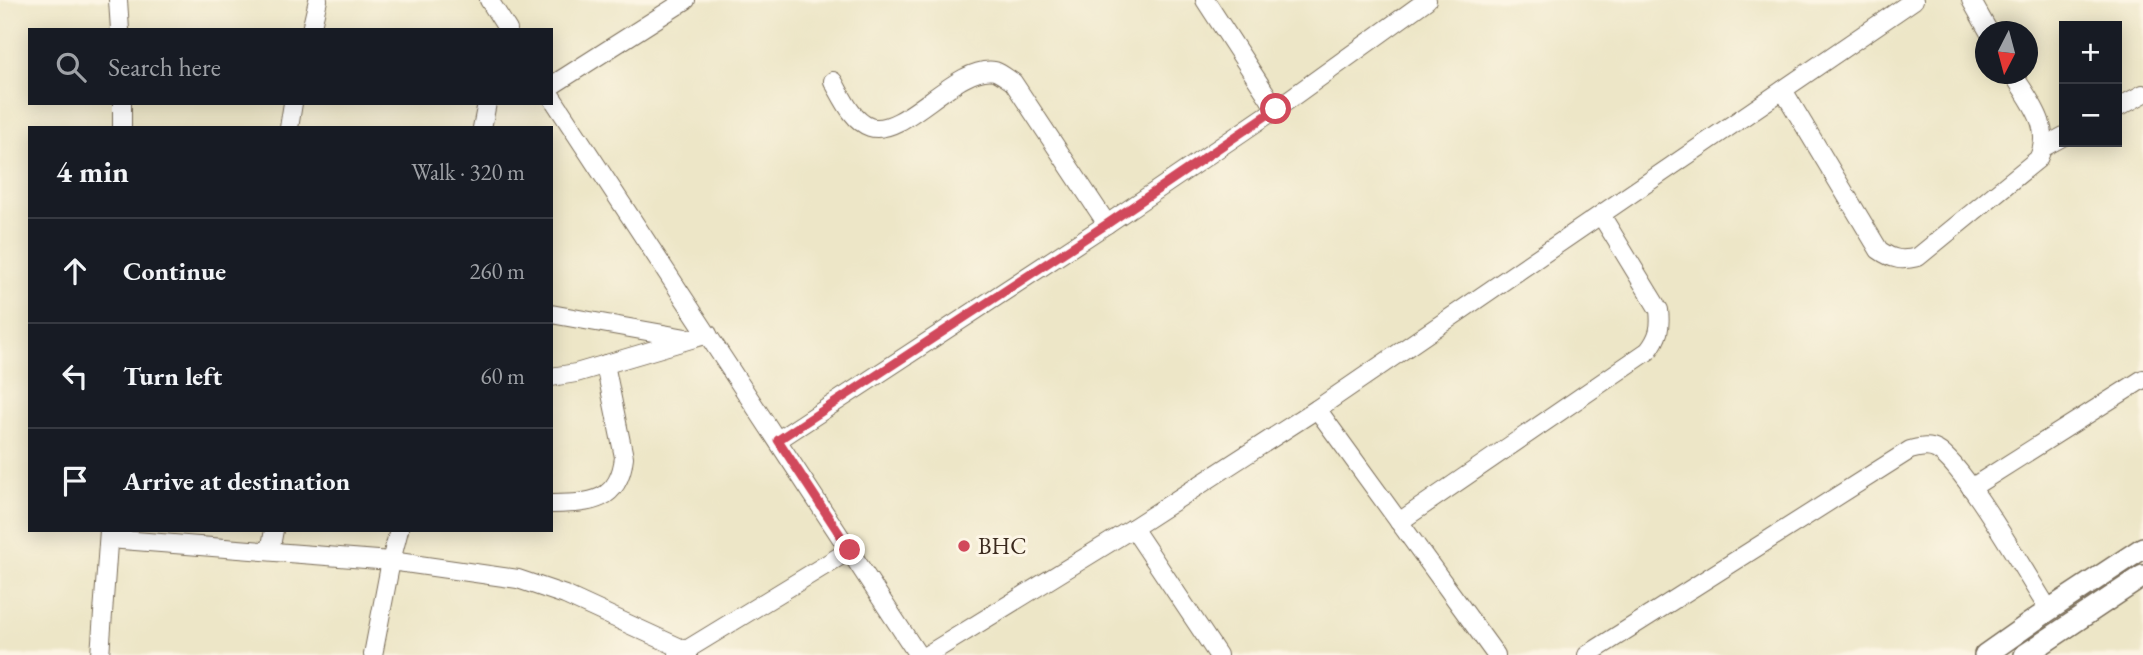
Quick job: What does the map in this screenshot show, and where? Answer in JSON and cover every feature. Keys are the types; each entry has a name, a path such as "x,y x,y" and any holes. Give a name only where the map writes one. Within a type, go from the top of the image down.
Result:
{"main road":[{"path":"1985,655 2143,548"},
{"path":"2025,655 2143,576"}],"street":[{"path":"118,0 120,28"},
{"path":"311,28 318,0"},
{"path":"488,0 507,28"},
{"path":"553,85 687,0"},
{"path":"1205,0 1276,109"},
{"path":"778,440 1107,224 1276,109 1427,0"},
{"path":"927,655 1133,528 1317,409 1914,0"},
{"path":"1972,0 1983,21"},
{"path":"833,81 853,115 870,127 889,127 973,74 995,71 1013,82 1107,224"},
{"path":"1783,90 1879,250 1890,258 1904,260 1918,257 2038,159 2044,147 2042,124 2019,84"},
{"path":"2122,105 2143,94"},
{"path":"553,99 699,336 778,440 918,655"},
{"path":"122,105 122,126"},
{"path":"289,126 293,105"},
{"path":"482,126 487,105"},
{"path":"2044,147 2059,139"},
{"path":"1399,522 1648,351 1656,342 1661,326 1659,310 1601,215"},
{"path":"553,314 699,336"},
{"path":"553,377 699,336"},
{"path":"553,505 587,503 600,498 614,487 622,472 624,457 605,364"},
{"path":"1971,488 2143,379"},
{"path":"1317,409 1496,655"},
{"path":"1587,655 1910,450 1925,447 1935,449 1945,456 1971,488 2049,610"},
{"path":"1133,528 1217,655"},
{"path":"270,551 274,532"},
{"path":"373,655 398,532"},
{"path":"100,655 109,535 391,561 518,579 565,595 684,654 850,550"}],"place":[{"name":"BHC","path":"964,546"}],"route":[{"path":"850,550 778,440 1107,224 1276,109"}]}
